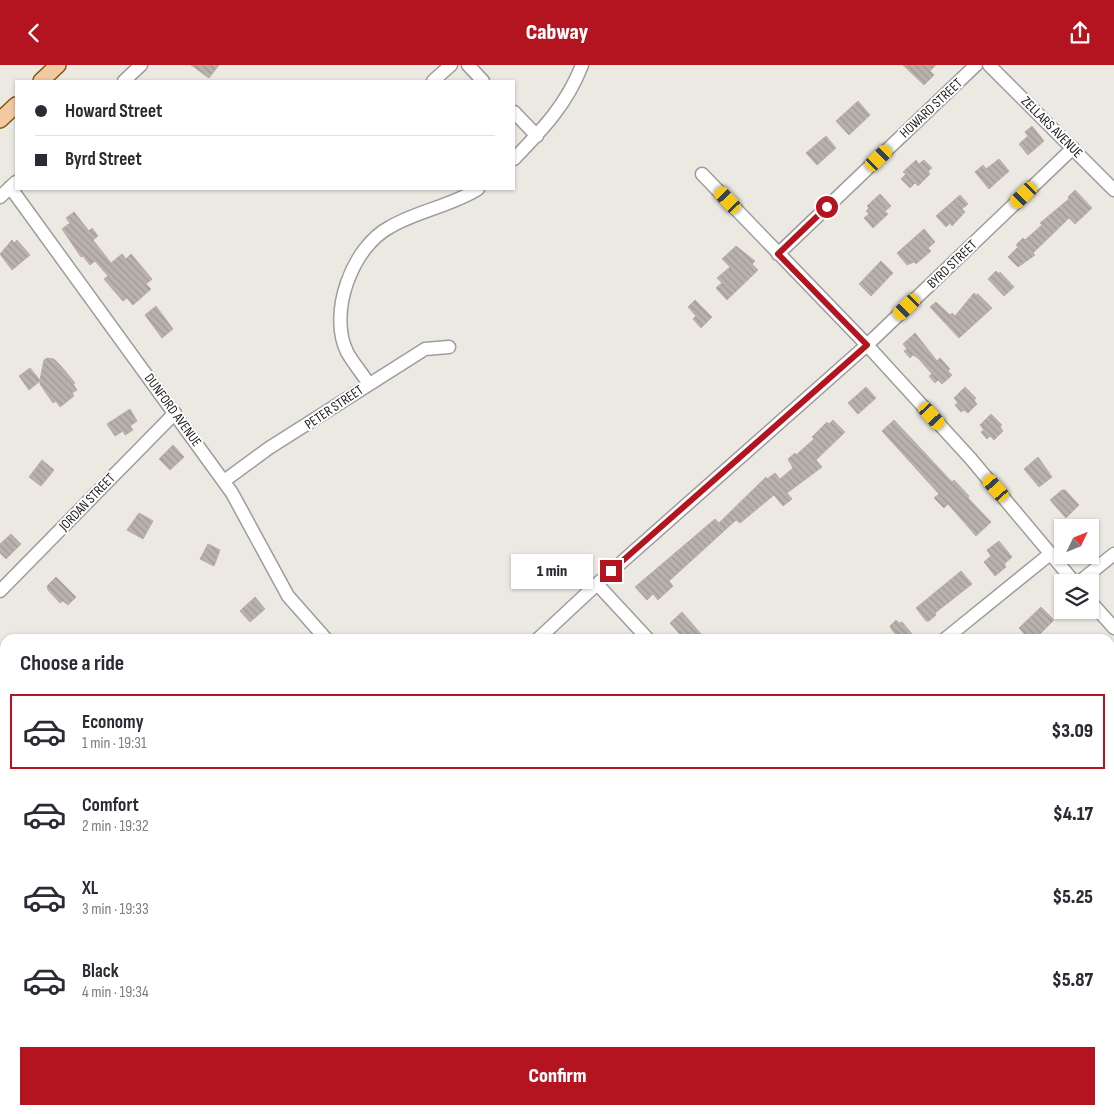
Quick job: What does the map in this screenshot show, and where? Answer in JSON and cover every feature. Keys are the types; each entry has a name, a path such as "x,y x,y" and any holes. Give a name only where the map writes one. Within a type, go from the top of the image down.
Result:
{"main road":[{"path":"42,80 58,65"},
{"path":"0,120 15,106"}],"street":[{"path":"125,80 141,65"},
{"path":"434,80 451,65"},
{"path":"468,65 482,80"},
{"path":"515,158 537,136 572,89 582,65"},
{"name":"HOWARD STREET","path":"778,254 976,65"},
{"name":"ZELLARS AVENUE","path":"989,65 1114,190"},
{"path":"515,113 537,136"},
{"name":"BYRD STREET","path":"543,634 597,583 867,345 1073,148"},
{"path":"702,174 867,345 971,459 1068,574"},
{"path":"0,197 13,184"},
{"name":"DUNFORD AVENUE","path":"17,190 224,481 252,526 288,596 322,634"},
{"path":"368,383 347,351 341,329 342,298 351,270 366,247 387,228 476,190"},
{"name":"PETER STREET","path":"224,481 269,448 319,418 368,383 425,349 449,347"},
{"name":"JORDAN STREET","path":"0,591 175,413"},
{"path":"951,634 1050,554"},
{"path":"1088,574 1114,554"},
{"path":"597,583 643,634"},
{"path":"1099,611 1114,628"}],"building":[{"path":"191,65 219,65 209,78"},
{"path":"903,65 936,65 930,71 934,75 924,85"},
{"path":"858,101 870,115 849,135 836,121"},
{"path":"1032,126 1044,141 1028,155 1019,144 1028,136 1025,132"},
{"path":"826,136 836,148 817,165 806,153"},
{"path":"999,159 1009,171 989,189 975,172 983,165 986,169"},
{"path":"916,160 919,164 924,160 932,168 928,171 930,174 918,186 915,183 910,188 901,179 906,174 903,172"},
{"path":"1075,190 1092,208 1075,224 1069,218 1033,253 1035,255 1018,267 1008,257 1018,247 1016,245 1023,238 1025,240 1042,225 1040,223 1069,199 1068,197"},
{"path":"880,194 891,206 885,211 888,214 873,228 864,218 869,214 866,211 869,208 867,206"},
{"path":"960,195 968,204 962,209 965,212 952,226 950,223 946,227 936,216"},
{"path":"74,212 89,231 92,228 98,236 93,240 111,263 122,254 126,259 131,254 152,279 146,284 151,289 133,305 127,298 123,301 115,292 104,279 108,276 95,261 90,265 83,256 81,257 62,229 70,223 66,218"},
{"path":"924,229 935,242 928,248 931,251 916,264 914,262 907,265 897,253"},
{"path":"12,240 14,243 17,240 30,255 12,270 0,254"},
{"path":"736,246 755,261 752,264 758,270 727,300 716,288 722,283 717,278 730,267 722,259"},
{"path":"881,261 893,273 871,296 859,284"},
{"path":"996,271 999,274 1000,272 1014,287 1004,296 988,279"},
{"path":"974,293 978,294 992,308 959,338 930,307 936,302 950,315 952,313 955,316"},
{"path":"695,300 712,317 701,328 693,319 696,316 688,307"},
{"path":"156,306 173,329 162,338 145,315"},
{"path":"915,333 937,361 940,358 950,369 948,371 952,375 942,384 938,380 935,383 929,376 932,374 918,358 913,355 910,358 904,351 907,349 903,344"},
{"path":"47,358 54,359 61,366 75,383 73,384 77,390 72,393 74,396 60,407 56,401 53,403 40,384 40,381 29,390 19,376 30,368 40,380 44,360"},
{"path":"866,387 876,398 858,414 848,403"},
{"path":"965,387 976,398 974,400 977,404 968,413 964,410 961,412 955,405 958,403 954,398"},
{"path":"130,409 137,421 130,426 133,430 125,435 123,431 115,436 107,424"},
{"path":"991,414 1002,425 1000,427 1003,431 994,440 990,436 987,439 981,432 984,430 980,425"},
{"path":"833,420 845,432 816,460 822,467 787,493 792,499 783,506 774,495 740,523 736,520 669,581 673,586 658,600 653,594 647,600 635,587 715,519 719,523 766,477 767,479 775,473 780,479 793,468 788,459 795,453 796,455 814,439 812,437 827,422 829,424"},
{"path":"894,420 952,482 954,480 991,522 976,536 948,504 944,508 934,498 939,494 882,431"},
{"path":"173,445 184,457 170,470 159,459"},
{"path":"1038,457 1052,477 1039,487 1024,469"},
{"path":"42,460 54,470 41,486 29,477"},
{"path":"1062,490 1065,490 1079,505 1066,518 1050,500"},
{"path":"139,513 153,521 143,539 127,530"},
{"path":"11,534 21,544 6,559 0,553 0,544"},
{"path":"999,541 1012,557 1004,564 1006,567 995,576 984,562 991,556 987,550"},
{"path":"208,544 220,550 214,566 200,559"},
{"path":"961,571 972,584 935,613 936,615 929,621 926,621 916,608"},
{"path":"56,577 76,597 68,605 63,601 60,603 48,590 47,586"},
{"path":"255,597 265,609 250,622 240,611"},
{"path":"1041,607 1054,620 1040,634 1024,634 1019,628"},
{"path":"682,612 701,634 680,634 670,623"},
{"path":"896,620 899,623 902,622 912,634 896,634 890,626"}],"route":[{"path":"611,571 867,345 778,254 827,207"}]}
